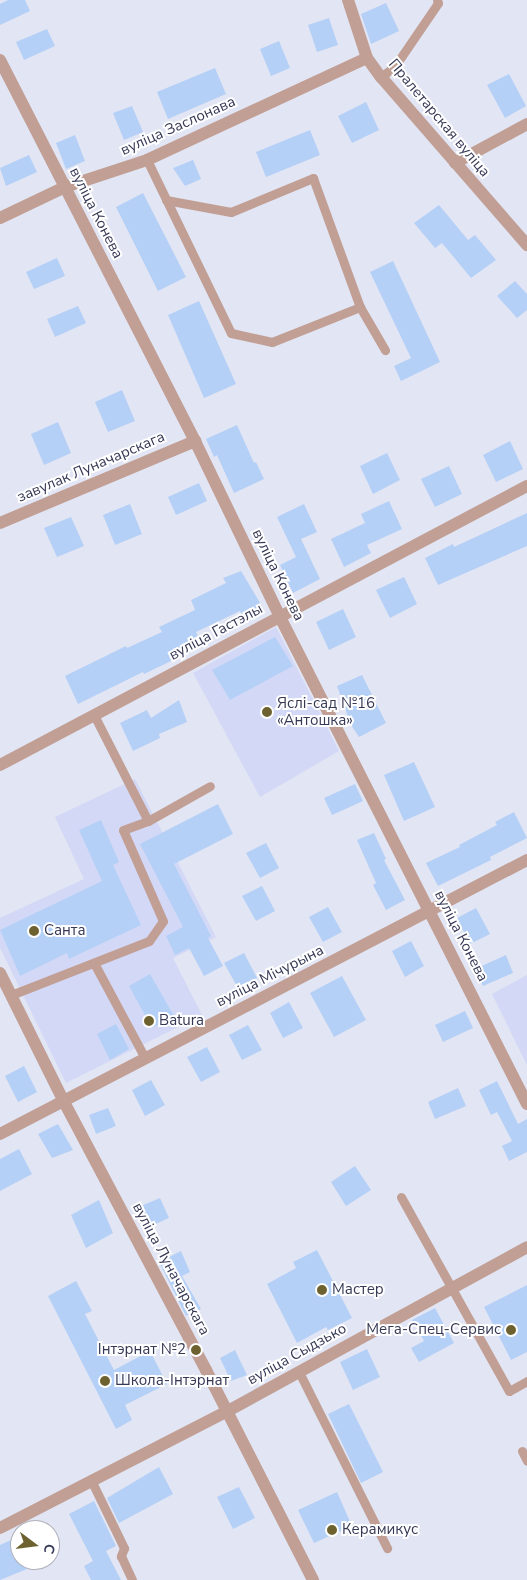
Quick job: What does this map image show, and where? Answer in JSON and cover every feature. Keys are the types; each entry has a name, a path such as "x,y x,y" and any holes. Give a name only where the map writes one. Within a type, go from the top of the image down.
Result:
{"street":[{"name":"Пралетарская вуліца","path":"348,0 368,58 381,77 527,245"},
{"name":"вуліца Заслонава","path":"0,218 65,187 147,160 368,58"},
{"name":"вуліца Конева","path":"0,60 195,441 280,617 527,1104"},
{"path":"455,163 527,124"},
{"name":"завулак Луначарскага","path":"0,523 195,441"},
{"name":"вуліца Гастэлы","path":"0,765 527,486"},
{"name":"вуліца Мічурына","path":"0,1134 527,860"},
{"name":"вуліца Луначарскага","path":"0,974 63,1100 206,1370 313,1580"},
{"name":"вуліца Сыдзько","path":"0,1528 226,1412 527,1247"}],"lane":[{"path":"381,77 395,66 438,3 437,0"},
{"path":"147,160 231,333 272,342 360,306"},
{"path":"166,200 232,212 313,178 360,306 385,350"},
{"path":"94,715 148,821"},
{"path":"11,995 149,940 163,921 123,830 148,821 210,786"},
{"path":"94,962 145,1058"},
{"path":"401,1197 509,1390 527,1381"},
{"path":"299,1372 387,1548"},
{"path":"522,1451 527,1461"},
{"path":"91,1480 124,1548 122,1556 132,1580"}],"shaded area":[{"name":"Яслі-сад №16 «Антошка»","path":"276,627 339,751 260,797 193,673"},
{"path":"135,779 216,937 173,958 202,1015 66,1083 0,948 0,918 84,879 55,817"},
{"path":"527,975 527,1065 492,994"}],"building":[{"path":"8,0 25,0 30,11 0,25 0,4"},
{"path":"386,3 399,31 371,44 361,14"},
{"path":"329,18 338,45 317,52 308,25"},
{"path":"47,29 55,46 24,60 16,42"},
{"path":"279,41 290,68 271,76 260,49"},
{"path":"215,68 226,94 168,119 157,92"},
{"path":"509,74 526,106 505,118 487,85"},
{"path":"366,102 379,130 352,143 338,116"},
{"path":"132,106 143,132 124,140 113,113"},
{"path":"310,130 320,155 266,177 256,152"},
{"path":"75,135 85,161 66,169 56,143"},
{"path":"29,155 37,172 6,186 0,168"},
{"path":"193,160 201,179 185,186 173,168"},
{"path":"143,193 186,277 158,291 116,207"},
{"path":"439,205 468,240 475,235 496,260 471,278 442,243 435,248 414,223"},
{"path":"57,258 65,276 34,289 26,272"},
{"path":"393,261 440,362 401,381 394,366 411,358 370,272"},
{"path":"515,281 527,294 527,310 517,318 497,296"},
{"path":"199,301 236,384 204,398 168,315"},
{"path":"78,306 86,323 55,337 47,319"},
{"path":"122,390 135,421 108,432 95,402"},
{"path":"58,422 71,453 44,465 31,434"},
{"path":"237,425 254,463 256,462 264,479 234,493 217,455 214,457 206,439"},
{"path":"510,441 523,469 496,482 483,455"},
{"path":"387,453 400,480 373,494 360,466"},
{"path":"449,466 462,494 435,507 421,479"},
{"path":"199,483 207,501 176,515 168,497"},
{"path":"389,501 402,529 367,545 371,553 344,567 331,539 365,523 361,514"},
{"path":"130,504 142,534 115,545 103,515"},
{"path":"304,504 317,532 301,539 320,579 293,593 280,565 296,557 277,517"},
{"path":"527,513 527,546 438,585 425,558 453,544 454,547"},
{"path":"71,517 84,546 57,557 44,528"},
{"path":"241,571 262,606 244,620 240,611 196,632 200,641 169,656 171,661 144,674 143,672 78,704 65,676 126,646 127,648 162,632 159,627 195,610 191,600 226,583 223,578"},
{"path":"404,577 417,604 390,618 376,590"},
{"path":"343,609 356,637 329,650 316,622"},
{"path":"275,637 293,666 230,700 212,670"},
{"path":"362,675 386,723 359,737 351,725 337,686"},
{"path":"179,700 187,722 159,734 160,738 133,751 120,723 147,710 151,718"},
{"path":"414,762 435,807 404,821 384,775"},
{"path":"355,784 363,801 332,815 324,798"},
{"path":"218,804 233,834 174,864 211,936 208,938 223,966 204,976 189,948 175,955 166,936 183,927 140,844"},
{"path":"514,812 527,838 490,857 491,860 438,886 426,863 460,847 459,845 497,825 495,822"},
{"path":"101,820 119,862 113,865 141,925 69,959 67,953 20,976 0,930 102,881 79,830"},
{"path":"374,833 386,859 384,860 405,900 386,910 373,885 376,883 357,840"},
{"path":"266,843 279,868 260,878 246,853"},
{"path":"262,886 275,911 256,921 242,896"},
{"path":"328,907 342,932 323,942 309,917"},
{"path":"476,908 490,934 470,944 457,918"},
{"path":"411,941 424,966 405,977 392,951"},
{"path":"244,953 257,978 238,988 224,963"},
{"path":"506,955 513,973 483,986 475,969"},
{"path":"150,974 174,1016 152,1028 129,986"},
{"path":"342,976 366,1020 334,1037 310,993"},
{"path":"289,1002 303,1028 283,1038 270,1013"},
{"path":"465,1011 473,1028 443,1042 435,1025"},
{"path":"116,1024 129,1049 110,1060 97,1034"},
{"path":"248,1025 262,1050 242,1060 229,1035"},
{"path":"207,1047 220,1072 201,1082 187,1057"},
{"path":"24,1066 37,1092 18,1102 5,1076"},
{"path":"151,1080 165,1105 145,1116 132,1090"},
{"path":"497,1081 518,1124 527,1119 527,1152 509,1161 502,1146 512,1141 497,1112 491,1115 479,1090"},
{"path":"458,1088 466,1106 435,1119 428,1102"},
{"path":"108,1108 116,1126 96,1134 89,1115"},
{"path":"58,1124 73,1150 52,1158 38,1134"},
{"path":"19,1149 32,1174 0,1191 0,1159"},
{"path":"355,1166 371,1190 346,1206 331,1182"},
{"path":"160,1198 169,1218 146,1228 136,1208"},
{"path":"99,1200 113,1233 86,1248 71,1215"},
{"path":"317,1250 352,1318 328,1330 326,1327 297,1343 267,1284 296,1268 293,1262"},
{"path":"181,1251 190,1272 182,1276 201,1309 186,1316 159,1262"},
{"path":"76,1281 92,1311 85,1314 114,1370 150,1351 167,1384 125,1405 132,1420 116,1429 48,1296"},
{"name":"Мега-Спец-Сервис","path":"527,1285 527,1352 511,1360 484,1307"},
{"path":"435,1308 454,1343 419,1362 411,1348 424,1341 412,1320"},
{"path":"367,1349 380,1377 353,1390 340,1362"},
{"path":"235,1350 247,1375 231,1381 220,1358"},
{"path":"349,1404 383,1472 361,1483 328,1414"},
{"path":"159,1467 173,1494 119,1523 107,1498"},
{"path":"239,1487 255,1518 233,1529 217,1497"},
{"path":"337,1492 352,1526 314,1543 298,1510"},
{"path":"94,1501 116,1546 106,1551 121,1580 91,1580 84,1566 93,1561 69,1514"},
{"path":"10,1540 10,1570 25,1570 0,1580 0,1545"}],"place":[{"name":"Яслі-сад №16 «Антошка»","path":"267,712"},
{"name":"Санта","path":"34,931"},
{"name":"Batura","path":"149,1021"},
{"name":"Мастер","path":"322,1290"},
{"name":"Мега-Спец-Сервис","path":"511,1330"},
{"name":"Інтэрнат №2","path":"196,1350"},
{"name":"Школа-Інтэрнат","path":"105,1381"},
{"name":"Керамикус","path":"332,1530"}]}
